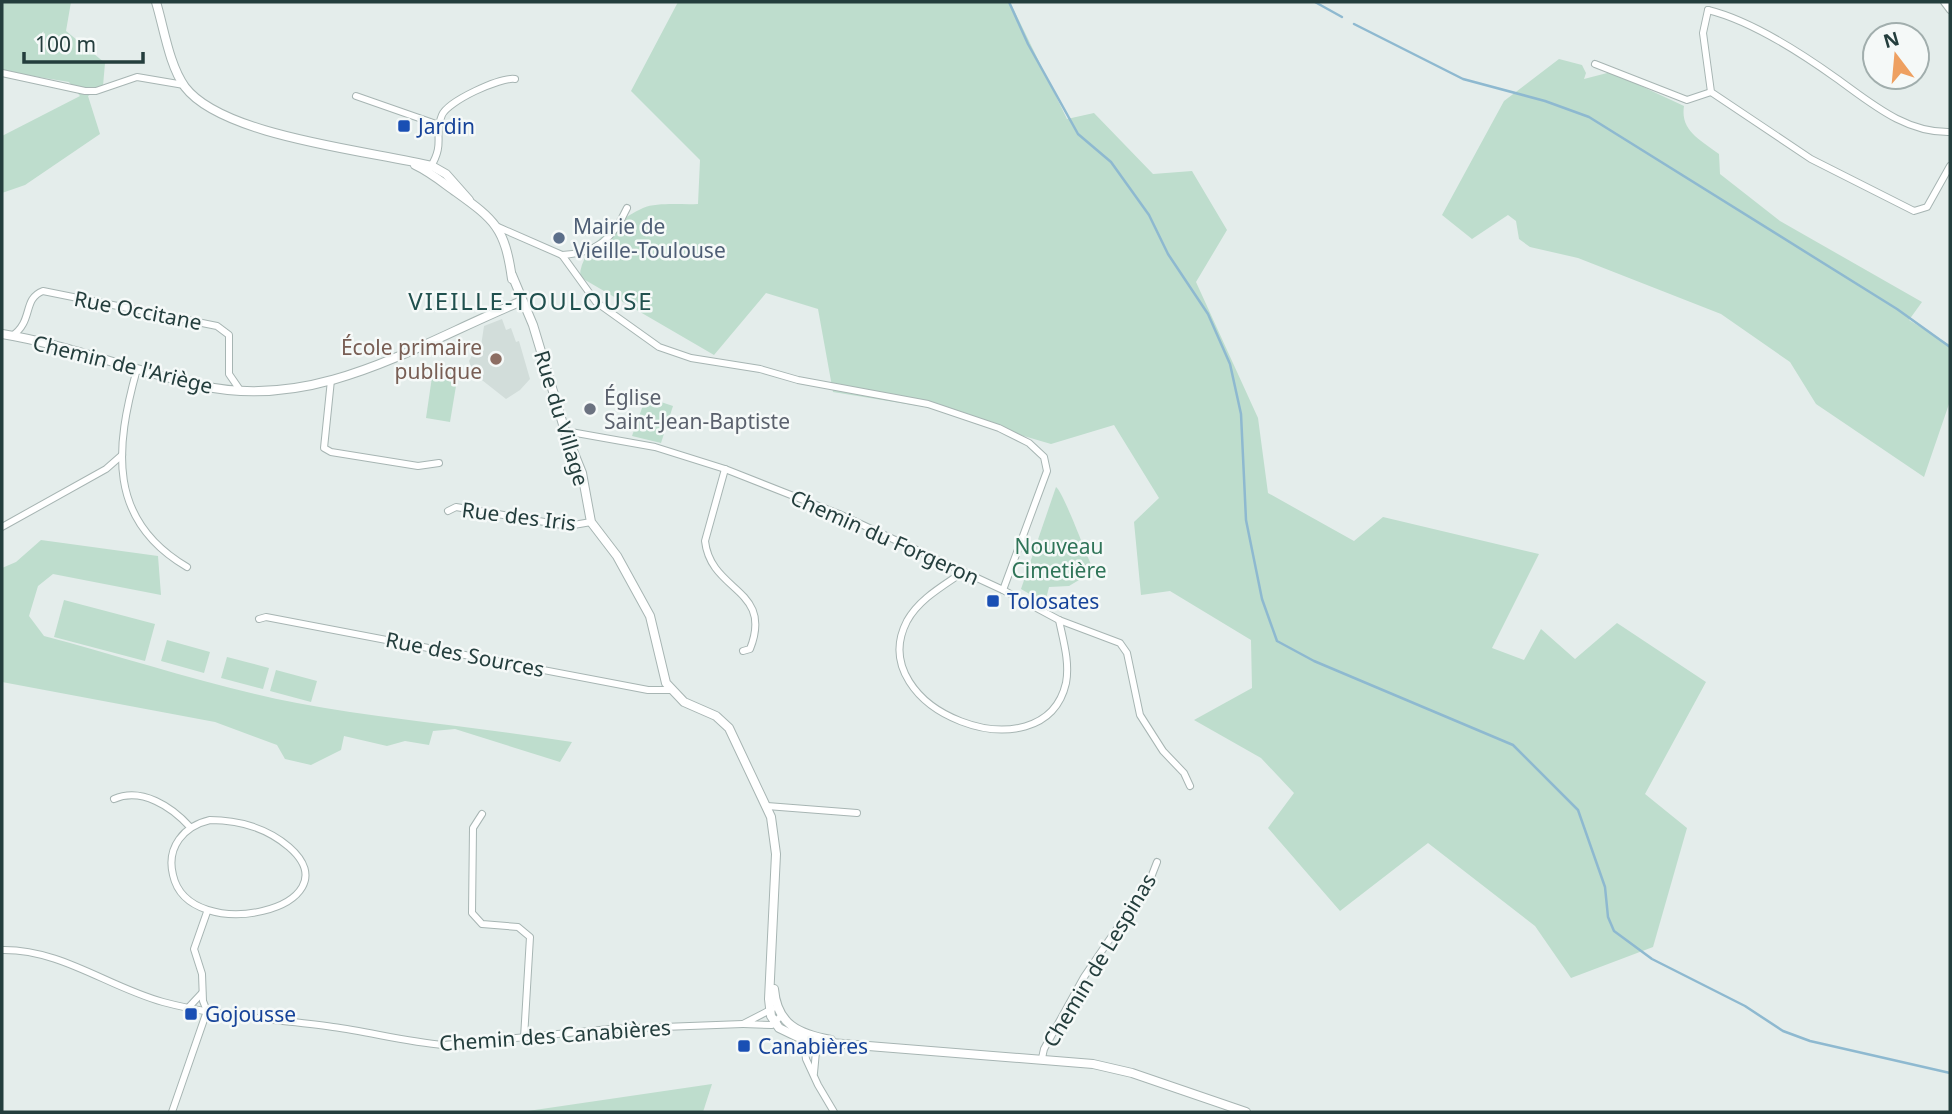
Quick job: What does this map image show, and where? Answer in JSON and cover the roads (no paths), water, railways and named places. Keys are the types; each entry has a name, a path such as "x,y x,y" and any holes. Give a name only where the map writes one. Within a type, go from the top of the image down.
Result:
{"street":[{"path":"156,2 184,85"},
{"path":"1704,2 1708,10 1703,33 1711,92 1811,159 1914,211 1927,207 1950,166"},
{"path":"1944,2 1950,10"},
{"path":"1708,10 1728,15 1818,65 1853,91 1915,128 1950,132"},
{"path":"1595,64 1687,100 1711,92"},
{"path":"2,73 85,91 96,91 137,77 184,85 211,108 244,122 304,141 430,169 491,217 498,227 562,256 596,302 659,347 678,355 928,404 999,428 1039,450 1048,464 1048,471 1003,590"},
{"path":"430,169 440,148 439,125 443,112 450,103 501,79 515,79"},
{"path":"356,96 439,125"},
{"path":"562,256 596,249 618,229 627,208"},
{"name":"Rue du Village","path":"498,227 520,302 536,335 565,431 582,473 589,523 617,556 650,615 670,690"},
{"name":"Rue Occitane","path":"12,336 26,323 32,299 43,291 217,326 229,335 229,374"},
{"name":"Chemin de l'Ariège","path":"2,334 218,389 295,388 387,363 520,302"},
{"path":"26,323 34,341"},
{"path":"137,369 122,454 121,477 131,512 142,529 174,559 187,567"},
{"path":"218,389 229,374 240,390"},
{"path":"331,380 324,447 331,452 418,466 439,463"},
{"name":"Chemin du Forgeron","path":"565,431 655,447 725,469 821,506 1003,590 1059,620 1124,647 1140,715 1190,786"},
{"path":"2,527 106,469 122,454"},
{"path":"106,469 121,477"},
{"path":"725,469 705,541 706,552 717,572 745,596 756,614 757,625 750,649 743,652"},
{"name":"Rue des Iris","path":"448,511 456,507 568,526 589,523"},
{"path":"963,572 926,599 908,618 900,648 904,670 917,692 946,716 971,726 996,730 1020,727 1044,717 1060,698 1066,684 1068,667 1059,620"},
{"name":"Rue des Sources","path":"259,620 266,617 648,690 670,690"},
{"path":"670,690 684,702 716,716 729,727 767,806 776,854 772,965 776,1015 796,1030 812,1040 1093,1064 1132,1073 1246,1112"},
{"path":"114,799 134,795 153,800 171,809 190,827"},
{"path":"767,806 857,813"},
{"path":"482,814 473,828 472,913 482,923 518,927 530,937 524,1038"},
{"path":"209,820 251,826 285,844 300,858 305,870 302,889 283,906 207,912 181,894 172,870 176,845 190,827 209,820"},
{"name":"Chemin de Lespinas","path":"1042,1058 1044,1049 1084,977 1150,880 1157,862"},
{"path":"172,1112 207,1011 202,993 204,983 194,949 207,912"},
{"name":"Chemin des Canabières","path":"2,950 52,956 127,989 188,1008 352,1029 444,1045 610,1029 743,1024 776,1015"},
{"path":"188,1008 202,993"},
{"name":"Chemin des Canabières","path":"743,1024 776,1015"},
{"path":"812,1040 806,1059 834,1112"},
{"path":"812,1040 814,1073"}],"waterway":[{"path":"1009,2 1028,44 1078,134 1111,162 1149,215 1168,254 1208,314 1230,364 1241,414 1246,520 1262,599 1277,641 1314,661 1513,745 1578,810 1605,887 1608,917 1614,931 1652,959 1745,1006 1783,1031 1810,1041 1950,1073"},
{"path":"1315,2 1342,17"},
{"path":"1354,24 1463,79 1545,101 1589,117 1897,309 1950,347"}],"place":[{"name":"Jardin","path":"404,126"},
{"name":"Mairie de Vieille-Toulouse","path":"559,238"},
{"name":"École primaire publique","path":"496,359"},
{"name":"Église Saint-Jean-Baptiste","path":"590,409"},
{"name":"Tolosates","path":"993,601"},
{"name":"Gojousse","path":"191,1014"},
{"name":"Canabières","path":"744,1046"}],"district":[{"name":"VIEILLE-TOULOUSE","path":"531,300"}],"park label":[{"name":"Nouveau Cimetière","path":"1059,558"}]}
